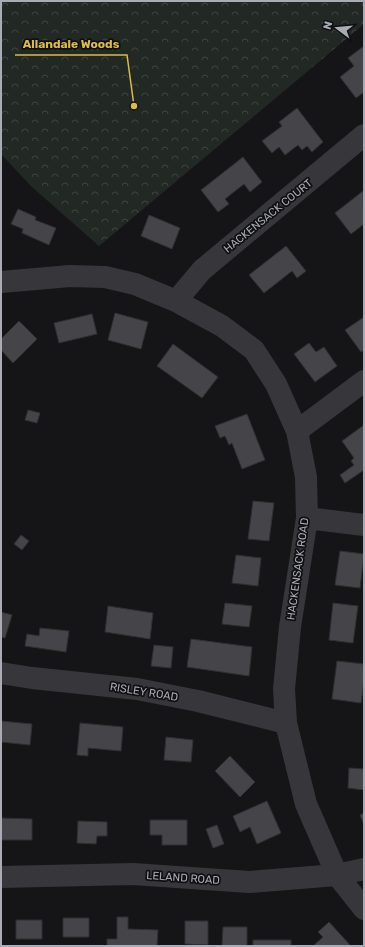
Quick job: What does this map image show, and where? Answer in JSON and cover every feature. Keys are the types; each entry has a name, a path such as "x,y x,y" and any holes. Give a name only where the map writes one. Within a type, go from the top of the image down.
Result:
{"street":[{"name":"HACKENSACK COURT","path":"176,301 202,270 364,135"},
{"name":"HACKENSACK ROAD","path":"1,282 70,276 105,277 135,284 176,301 222,326 254,350 276,384 297,431 306,477 307,518 290,626 284,689 286,723 306,804 337,875 364,909"},
{"path":"297,431 364,381"},
{"path":"307,518 364,525"},
{"name":"RISLEY ROAD","path":"1,672 32,678 137,689 198,701 286,723"},
{"name":"LELAND ROAD","path":"1,876 133,874 250,882 337,875 364,869"}],"green space":[{"path":"1,1 364,1 364,24 99,246 32,187 1,154"}],"building":[{"path":"364,46 364,92 356,98 340,77 354,66 348,58"},
{"path":"297,108 323,142 312,152 307,146 302,150 298,145 285,155 279,147 272,153 262,141 282,126 279,122"},
{"path":"243,157 262,182 250,192 244,184 225,199 229,204 218,212 201,190"},
{"path":"363,191 364,224 351,234 335,213"},
{"path":"18,209 36,217 35,220 56,228 49,245 22,233 23,229 11,224"},
{"path":"149,215 180,228 172,249 141,236"},
{"path":"286,246 306,271 297,278 292,271 264,293 249,275"},
{"path":"115,313 148,322 141,349 108,340"},
{"path":"92,314 97,334 59,343 54,323"},
{"path":"364,317 364,350 361,352 345,330"},
{"path":"19,321 37,339 13,363 1,350 1,339"},
{"path":"309,343 316,352 324,347 337,366 315,382 294,354"},
{"path":"173,344 218,377 202,398 157,366"},
{"path":"28,410 40,413 37,423 25,420"},
{"path":"247,414 265,460 242,469 232,443 229,445 225,436 220,438 215,426"},
{"path":"364,425 364,470 345,483 340,475 354,465 351,461 354,458 342,441"},
{"path":"253,501 274,503 269,541 248,539"},
{"path":"21,535 29,541 22,550 14,544"},
{"path":"340,551 364,554 360,588 335,585"},
{"path":"236,555 261,558 258,586 232,583"},
{"path":"225,603 252,606 249,627 222,624"},
{"path":"333,603 358,606 353,643 329,640"},
{"path":"108,606 153,613 150,639 105,632"},
{"path":"1,612 12,615 5,638 1,637"},
{"path":"40,628 69,631 66,652 25,646 27,634 39,636"},
{"path":"191,639 252,647 249,676 187,667"},
{"path":"154,645 173,647 171,668 151,666"},
{"path":"337,661 364,664 364,681 361,703 332,699"},
{"path":"1,721 32,724 30,745 1,742"},
{"path":"80,723 123,727 121,751 88,748 88,756 77,755"},
{"path":"166,737 193,740 191,762 164,760"},
{"path":"230,756 255,782 240,797 215,771"},
{"path":"349,768 364,769 364,790 348,788"},
{"path":"267,801 281,833 257,844 250,827 240,832 233,816"},
{"path":"364,813 364,825 360,815"},
{"path":"1,818 32,819 32,840 1,840"},
{"path":"150,820 187,820 187,845 162,845 162,835 150,835"},
{"path":"78,821 107,822 107,836 97,836 96,844 77,843"},
{"path":"217,825 224,844 213,848 206,829"},
{"path":"117,917 128,917 128,929 158,930 157,946 107,946 107,939 117,939"},
{"path":"63,918 89,918 89,937 63,937"},
{"path":"16,920 42,920 42,939 16,939"},
{"path":"185,921 208,921 208,945 185,944"},
{"path":"329,922 351,946 313,946 323,937 318,932"},
{"path":"223,927 247,927 247,946 222,946"},
{"path":"253,940 291,940 291,946 253,946"}],"place":[{"name":"Allandale Woods","path":"134,106"}]}
